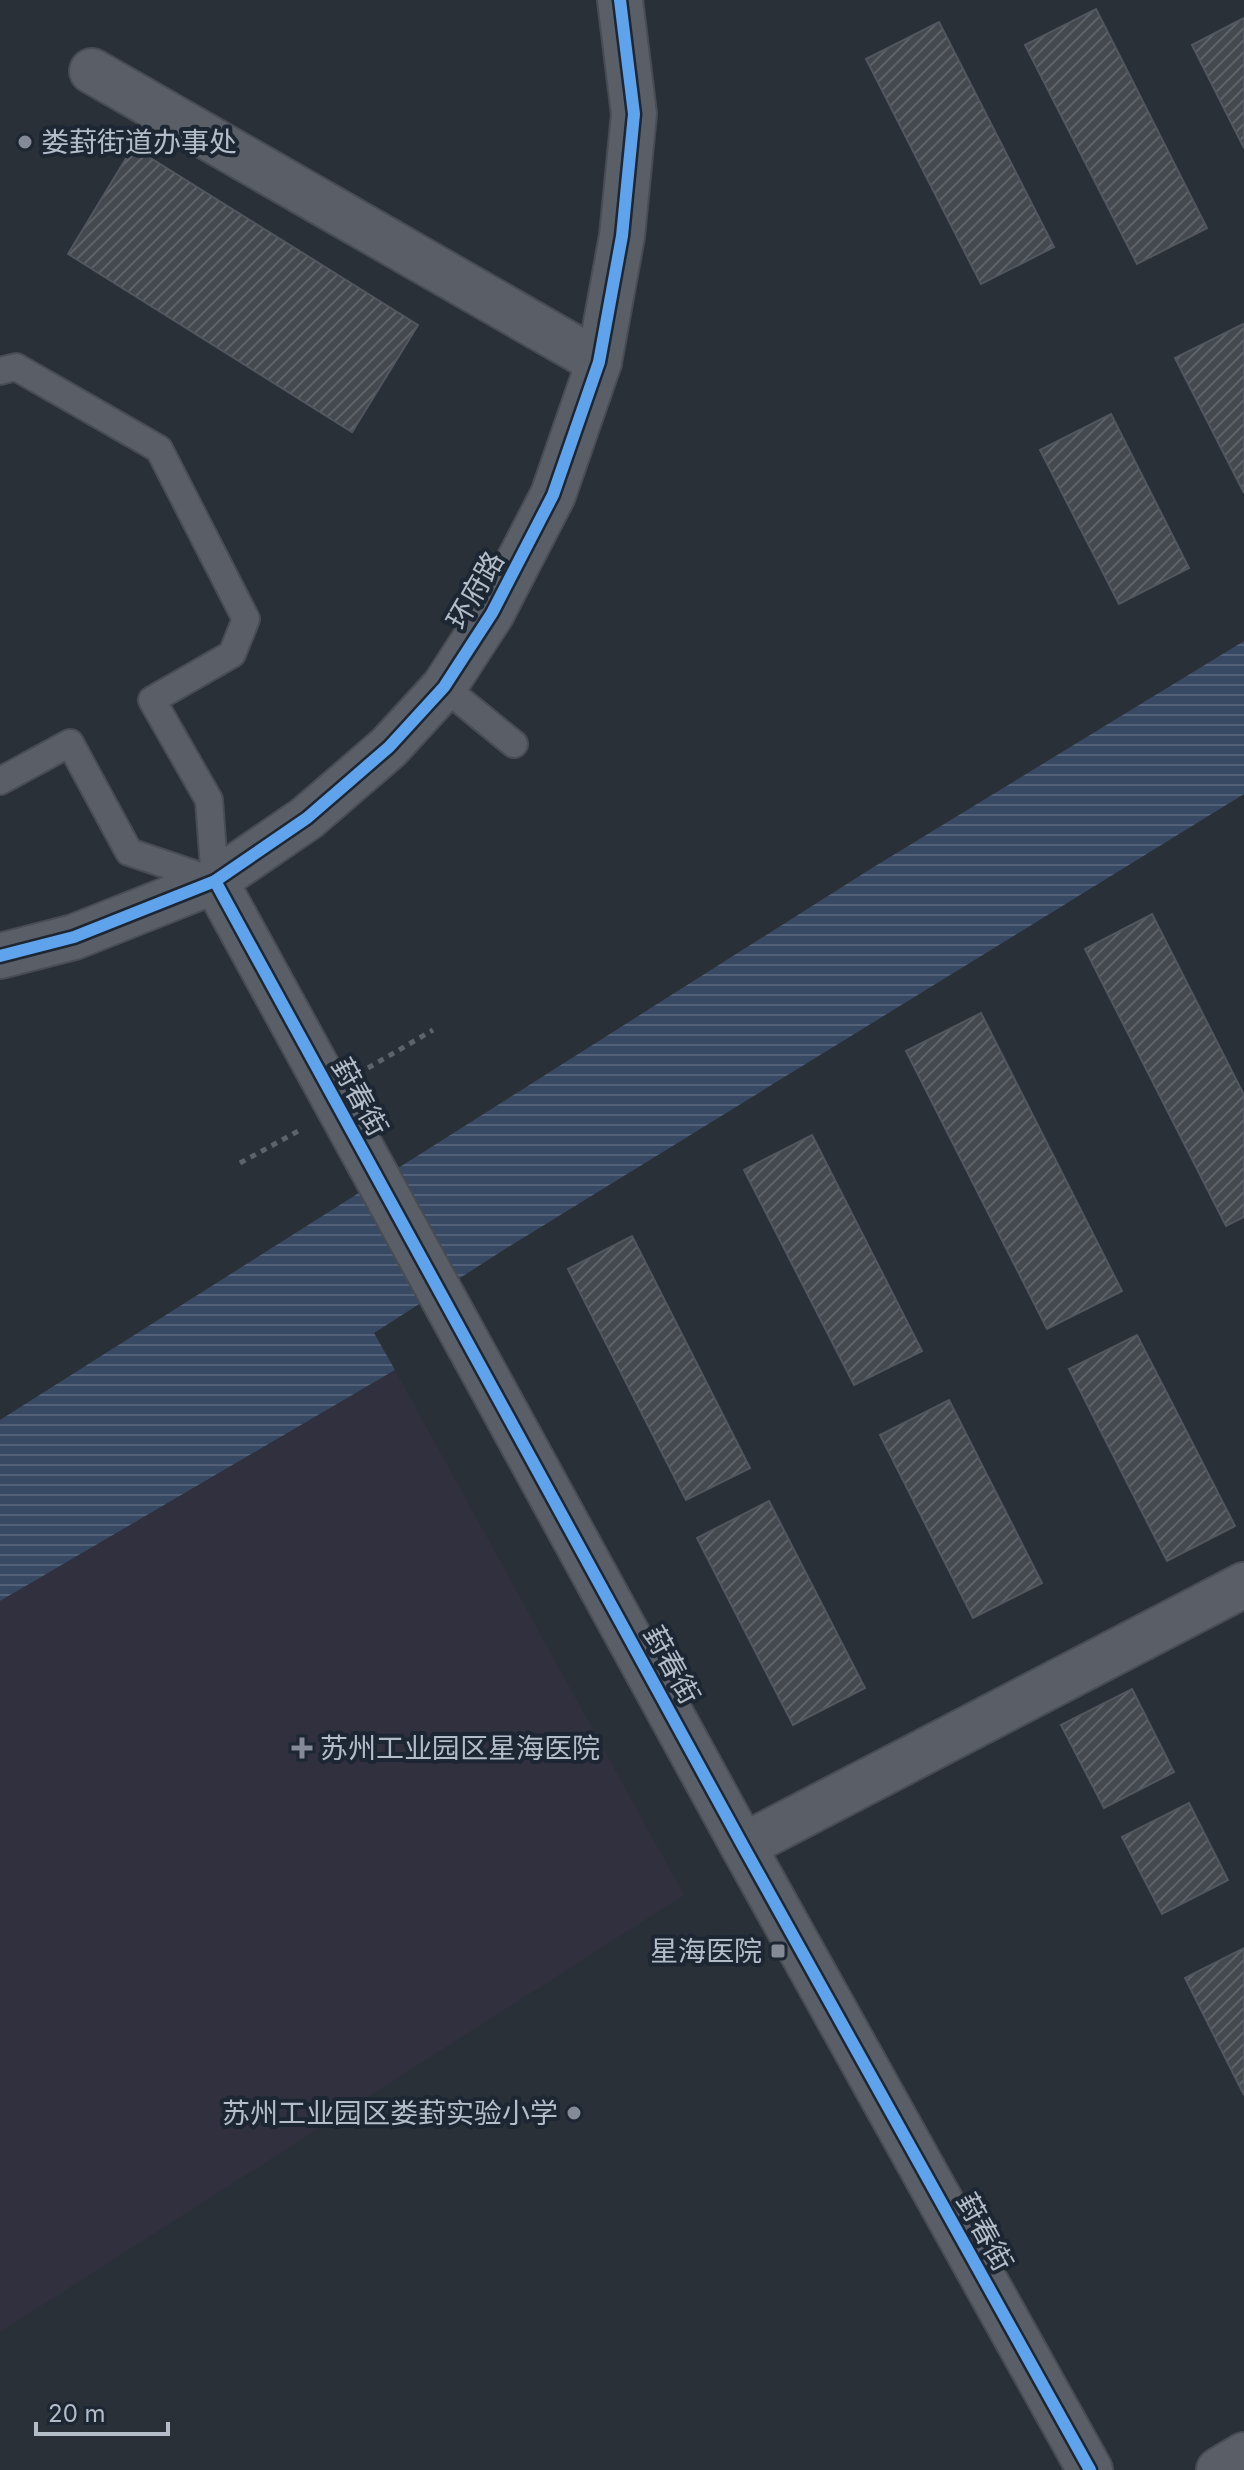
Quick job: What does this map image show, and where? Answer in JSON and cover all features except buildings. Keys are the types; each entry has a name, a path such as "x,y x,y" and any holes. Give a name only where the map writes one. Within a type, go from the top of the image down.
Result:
{"street":[{"name":"环府路","path":"0,956 74,937 215,881 307,818 389,747 444,687 492,613 553,495 599,362 622,236 634,114 620,0"},
{"path":"92,71 599,362"},
{"name":"葑春街","path":"215,881 743,1846 1090,2470"},
{"path":"743,1846 1244,1585"},
{"path":"1219,2470 1244,2455"}],"lane":[{"path":"0,371 16,367 159,449 246,619 232,654 152,700 209,800 215,881 129,852 70,743 0,781"},
{"path":"444,687 514,744"}],"path":[{"path":"240,1163 433,1030"}],"shaded area":[{"name":"苏州工业园区星海医院","path":"395,1370 684,1895 0,2332 0,1601"}],"water":[{"path":"1244,641 1244,794 374,1333 395,1370 0,1601 0,1420 872,868"}],"cycle path":[{"path":"0,956 74,937 215,881 307,818 389,747 444,687 492,613 553,495 599,362 622,236 634,114 620,0"},
{"path":"215,881 743,1846 1090,2470"}],"place":[{"name":"娄葑街道办事处","path":"25,142"},
{"name":"苏州工业园区星海医院","path":"302,1748"},
{"name":"星海医院","path":"778,1951"},
{"name":"苏州工业园区娄葑实验小学","path":"574,2113"}]}
